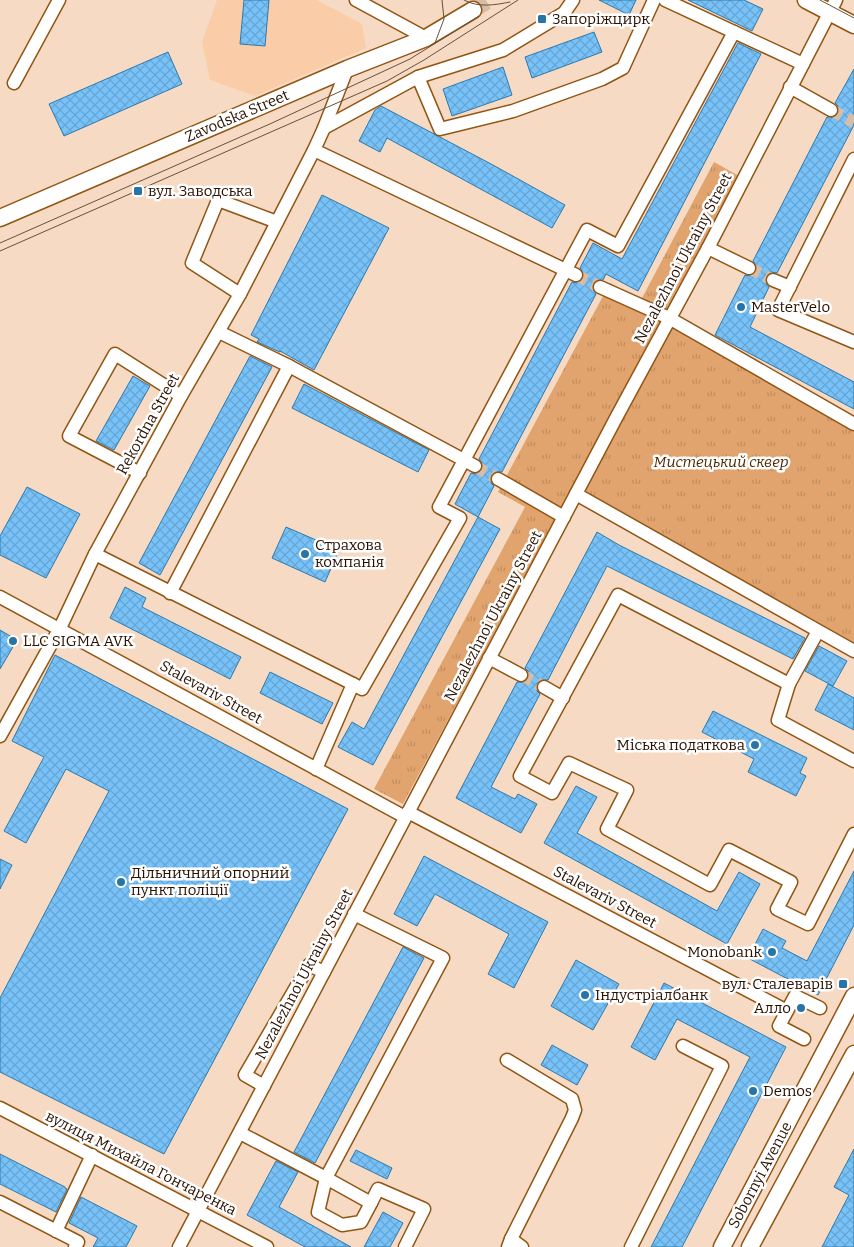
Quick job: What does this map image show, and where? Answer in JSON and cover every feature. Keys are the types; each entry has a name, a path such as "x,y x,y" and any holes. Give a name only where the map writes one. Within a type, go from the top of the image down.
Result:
{"main road":[{"path":"806,0 833,6 854,24"},
{"name":"Zavodska Street","path":"0,218 347,69 426,38 473,10"},
{"name":"Sobornyi Avenue","path":"722,1247 854,996"},
{"name":"Sobornyi Avenue","path":"750,1247 854,1054"}],"street":[{"path":"14,83 59,0"},
{"path":"356,0 426,38"},
{"path":"324,128 418,77 503,50 564,13 573,0"},
{"path":"418,77 440,130 513,110 602,79 623,68 654,0"},
{"path":"664,0 803,64"},
{"name":"Nezalezhnoi Ukrainy Street","path":"179,1247 669,318 708,248 833,6"},
{"path":"95,554 362,689 460,518 439,507 469,463 571,272 587,230 618,246 734,32"},
{"name":"Rekordna Street","path":"0,736 60,628 95,554 181,396 240,294 314,150 347,69"},
{"path":"790,87 831,110"},
{"path":"314,150 571,272"},
{"path":"854,159 778,310 854,342"},
{"path":"240,294 192,263 218,200 277,222"},
{"path":"708,248 749,268"},
{"path":"773,280 790,287"},
{"path":"600,287 669,318 854,424"},
{"path":"219,332 289,366 469,463"},
{"path":"140,473 69,436 115,354 181,396"},
{"path":"170,593 289,366"},
{"path":"498,479 564,517"},
{"path":"576,494 854,651"},
{"path":"790,684 618,595 520,776 552,793 569,763 627,790 607,830 710,885 729,850 791,882 777,909 808,924 854,835"},
{"name":"Stalevariv Street","path":"0,597 316,769 407,814 787,1011"},
{"path":"818,631 790,684 778,720 854,761"},
{"path":"489,658 521,675"},
{"path":"316,769 353,684"},
{"path":"544,688 563,698"},
{"path":"354,914 443,958 326,1178 318,1212 342,1225 361,1222 378,1189 424,1209 405,1247"},
{"path":"264,1086 245,1075 308,965 324,972"},
{"path":"804,1039 779,1026 796,996 820,1008"},
{"path":"631,1247 722,1066 683,1046"},
{"path":"507,1060 572,1099 575,1110 514,1244"},
{"name":"вулиця Михайла Гончаренка","path":"0,1108 267,1247"},
{"path":"240,1133 370,1203"},
{"path":"56,1231 92,1155"},
{"path":"0,1202 78,1242 75,1247"}],"shaded area":[{"path":"217,0 317,0 362,24 366,48 255,96 210,80 202,42"}],"green space":[{"path":"714,162 739,176 403,804 374,789 525,507 498,492 610,283 641,300"},
{"name":"Мистецький сквер","path":"669,318 854,423 854,651 576,494"}],"building":[{"path":"244,0 269,0 265,46 240,44"},
{"path":"599,0 636,0 629,15"},
{"path":"688,0 744,0 763,9 752,31"},
{"path":"594,32 602,52 532,78 525,57"},
{"path":"738,43 761,54 638,291 606,274 603,280 595,281 592,287 596,294 502,472 494,472 491,475 491,483 494,486 478,517 455,504 471,473 476,474 482,470 483,465 479,459 572,282 577,283 583,279 584,274 580,268 593,243 622,259"},
{"path":"168,52 182,84 64,136 49,104"},
{"path":"503,67 512,95 452,116 443,89"},
{"path":"854,69 854,125 777,273 771,272 766,276 765,282 769,287 750,327 854,382 854,409 715,335 745,275 750,276 756,272 757,267 753,261 827,117 835,117 838,114 838,106 835,103"},
{"path":"381,106 565,205 552,228 387,138 380,152 359,141 375,110"},
{"path":"322,195 389,228 314,370 280,351 257,342 259,339 251,335"},
{"path":"250,356 272,367 160,575 139,563"},
{"path":"133,376 150,386 114,450 96,441"},
{"path":"304,384 429,450 418,472 292,408"},
{"path":"27,487 80,514 46,578 0,555 0,536"},
{"path":"478,517 500,529 373,765 338,747 352,722 364,729"},
{"name":"Страхова компанія","path":"286,527 339,550 325,582 272,558"},
{"path":"597,532 619,545 805,638 793,659 607,566 548,680 540,680 537,683 537,691 540,694 491,787 515,799 518,794 537,804 521,833 456,798 517,682 525,682 528,678 528,671 525,668"},
{"path":"125,587 146,598 142,607 241,657 230,679 110,618"},
{"path":"0,630 17,640 0,669"},
{"path":"819,646 847,661 833,686 805,671"},
{"path":"55,655 348,809 164,1154 0,1072 0,998 109,791 66,769 26,843 4,831 44,757 12,741"},
{"path":"270,672 333,703 322,724 260,693"},
{"path":"828,684 854,698 854,730 815,710"},
{"name":"Міська податкова","path":"713,711 807,758 800,773 806,776 796,796 748,772 754,759 702,732"},
{"path":"576,786 597,797 577,833 717,911 739,872 760,884 727,944 544,843"},
{"path":"424,856 548,922 514,988 488,974 509,934 435,894 417,926 394,914"},
{"path":"0,859 12,865 0,889"},
{"path":"854,871 854,925 818,995 748,958 763,929 786,941 782,948 807,961"},
{"path":"403,947 424,958 315,1163 294,1152"},
{"name":"Індустріалбанк","path":"576,960 619,984 593,1030 551,1006"},
{"path":"664,983 786,1047 682,1247 651,1247 750,1057 677,1019 655,1060 631,1047"},
{"path":"552,1045 588,1065 577,1085 541,1065"},
{"path":"854,1149 854,1247 822,1247 849,1195 834,1187"},
{"path":"356,1150 392,1168 387,1179 350,1161"},
{"path":"0,1154 67,1189 56,1212 0,1184"},
{"path":"276,1161 298,1172 279,1207 351,1247 305,1247 247,1215"},
{"path":"81,1197 137,1226 126,1247 93,1247 98,1238 69,1223"},
{"path":"383,1212 403,1223 390,1247 364,1247"}],"tunnel":[{"path":"473,10 490,0"},
{"path":"831,110 854,122"},
{"path":"749,268 773,280"},
{"path":"576,275 600,287"},
{"path":"475,466 498,479"},
{"path":"521,675 544,687"}],"tram line":[{"path":"435,43 444,19 442,0"},
{"path":"464,0 481,5 510,2"},
{"path":"0,251 387,81 424,60 518,0"},
{"path":"820,0 854,18"},
{"path":"0,243 272,123 410,59 479,16"}],"place":[{"name":"Запоріжцирк","path":"542,19"},
{"name":"вул. Заводська","path":"138,191"},
{"name":"MasterVelo","path":"741,307"},
{"name":"Страхова компанія","path":"305,554"},
{"name":"LLC SIGMA AVK","path":"13,641"},
{"name":"Міська податкова","path":"755,745"},
{"name":"Дільничний опорний пункт поліції","path":"121,882"},
{"name":"Monobank","path":"772,952"},
{"name":"вул. Сталеварів","path":"843,984"},
{"name":"Індустріалбанк","path":"585,995"},
{"name":"Алло","path":"801,1008"},
{"name":"Demos","path":"753,1091"}]}
